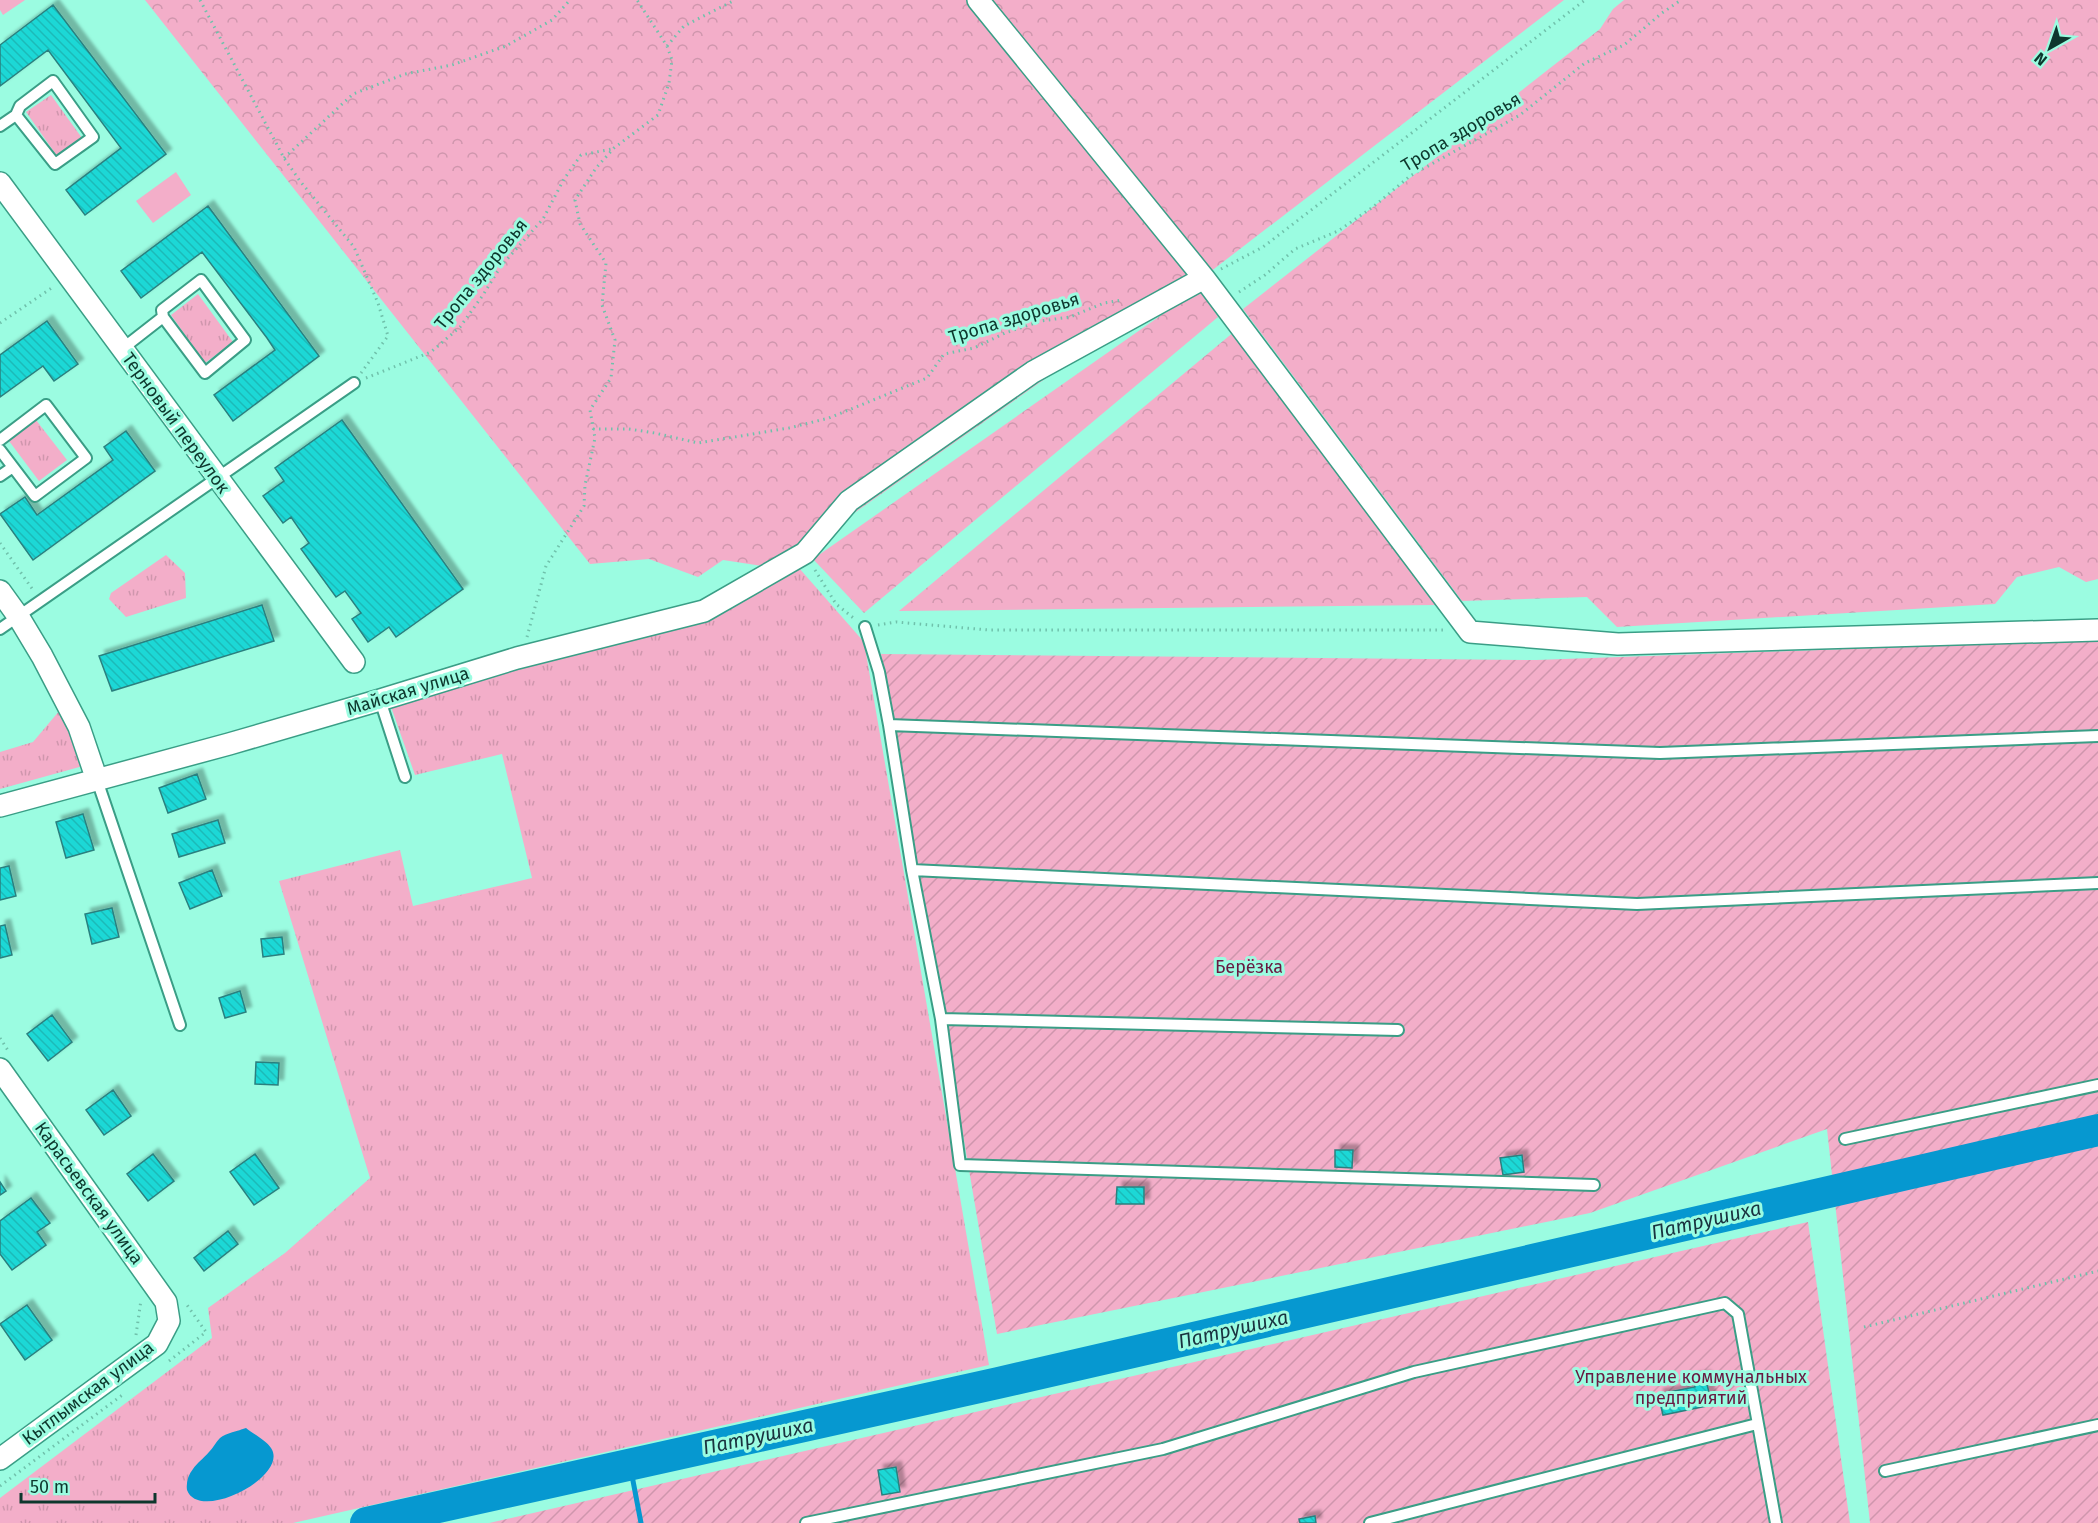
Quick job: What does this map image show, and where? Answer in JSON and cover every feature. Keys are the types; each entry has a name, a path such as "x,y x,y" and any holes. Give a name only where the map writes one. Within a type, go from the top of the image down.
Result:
{"street":[{"path":"978,0 1204,278 1470,632 1618,644 2098,630"},
{"name":"Терновый переулок","path":"0,183 354,662"},
{"name":"Майская улица","path":"0,806 380,700 524,656 704,611 805,553 849,501 1033,372 1204,278"},
{"path":"0,591 18,616 79,727 97,780"},
{"name":"Карасьевская улица","path":"0,1069 166,1302 169,1321"},
{"name":"Кытлымская улица","path":"0,1459 157,1344 169,1321"}],"lane":[{"path":"0,126 16,115 20,106 53,81 93,136 55,164 16,115"},
{"path":"201,280 245,340 205,373 163,317 162,310 201,280"},
{"path":"123,349 163,317"},
{"path":"0,629 354,383"},
{"path":"0,440 46,405 86,458 35,496 0,450"},
{"path":"0,476 12,467"},
{"path":"865,627 879,672 912,870 941,1019 960,1165 1594,1185"},
{"path":"380,700 405,777"},
{"path":"889,725 1660,753 2098,736"},
{"path":"97,780 180,1025"},
{"path":"912,870 1637,904 2098,883"},
{"path":"941,1019 1398,1030"},
{"path":"1845,1139 2098,1085"},
{"path":"806,1523 1163,1449 1414,1372 1725,1303 1738,1314 1776,1523"},
{"path":"1370,1523 1757,1425"},
{"path":"1885,1471 2098,1425"}],"path":[{"path":"200,0 284,158 354,247 378,303 388,336 354,383"},
{"path":"284,158 353,94 405,74 452,66 506,46 552,20 570,0"},
{"name":"Тропа здоровья","path":"524,656 528,628 546,566 584,506 585,485 595,438 590,410 611,378 615,340 602,305 606,263 580,224 575,200 596,168 614,148 658,115 669,83 672,60 667,46 637,0"},
{"path":"667,46 684,26 735,0"},
{"path":"1204,278 1263,247 1585,0"},
{"name":"Тропа здоровья","path":"1222,302 1265,275 1295,249 1338,231 1373,207 1410,176 1520,115 1585,63 1624,45 1681,0"},
{"name":"Тропа здоровья","path":"354,383 431,352 460,327 501,266 543,219 564,178 580,155 614,148"},
{"path":"0,323 57,285"},
{"name":"Тропа здоровья","path":"594,429 629,429 698,443 789,428 829,418 927,378 944,354 974,348 1005,333 1041,321 1070,317 1104,303 1124,300"},
{"path":"0,543 41,601"},
{"path":"805,553 836,604 865,627 896,622 989,630 1435,629 1470,632"},
{"path":"1864,1327 2098,1271"},
{"path":"135,1337 142,1298"},
{"path":"162,1366 206,1332"},
{"path":"0,1486 134,1387"}],"green space":[{"path":"0,0 25,0 3,15 0,10"},
{"path":"145,0 966,0 1190,277 776,568 723,560 698,577 649,559 590,564"},
{"path":"989,0 1564,0 1210,272"},
{"path":"1624,0 2098,0 2098,579 2086,582 2059,567 2017,577 1995,604 1617,627 1587,597 1462,601 1243,309 1600,29 1613,9"},
{"path":"51,95 82,138 57,156 26,112"},
{"path":"176,172 191,195 153,223 136,201"},
{"path":"1200,288 1218,317 864,613 813,559"},
{"path":"198,294 233,342 205,363 171,315"},
{"path":"1235,331 1437,605 899,611"},
{"path":"36,420 67,460 39,481 9,441"},
{"path":"166,555 185,573 186,598 126,617 109,599 111,593"},
{"path":"799,568 864,642 989,1365 293,1523 0,1523 0,1498 212,1338 208,1308 285,1253 370,1178 279,881 400,850 413,906 532,878 502,754 415,775 390,704 709,618"},
{"name":"Берёзка","path":"2098,640 2098,1523 1870,1523 1827,1129 1590,1213 997,1334 881,654 1536,660"},
{"path":"62,710 83,766 0,789 0,752 33,742"},
{"name":"Управление коммунальных предприятий","path":"1808,1222 1850,1523 489,1523"}],"water":[{"path":"246,1428 271,1448 273,1459 268,1471 241,1492 224,1499 208,1501 195,1499 187,1490 191,1471 220,1438"}],"building":[{"path":"53,5 166,154 85,215 66,190 121,148 48,50 0,86 0,45"},
{"path":"208,206 319,356 233,421 214,395 275,350 267,338 202,252 141,298 121,271"},
{"path":"47,321 78,364 54,381 43,366 0,397 0,355"},
{"path":"342,420 463,589 396,637 389,627 368,642 352,619 361,613 345,591 336,597 301,549 309,543 291,517 283,523 263,496 284,481 275,468"},
{"path":"126,431 155,471 33,560 0,514 25,497 37,515 113,460 104,447"},
{"path":"262,605 274,641 112,691 99,656"},
{"path":"197,774 206,799 168,813 159,788"},
{"path":"83,814 94,850 66,858 56,822"},
{"path":"218,820 225,843 179,857 172,834"},
{"path":"9,866 16,896 0,900 0,868"},
{"path":"212,870 222,896 190,909 179,883"},
{"path":"112,908 119,937 92,944 85,914"},
{"path":"5,925 12,955 0,958 0,926"},
{"path":"282,937 284,954 263,957 261,939"},
{"path":"240,991 246,1012 225,1018 219,998"},
{"path":"52,1015 72,1042 48,1061 27,1034"},
{"path":"256,1062 279,1063 278,1085 255,1084"},
{"path":"113,1090 131,1116 104,1135 86,1110"},
{"path":"1335,1150 1353,1150 1352,1168 1335,1167"},
{"path":"153,1154 174,1181 148,1201 127,1174"},
{"path":"255,1154 279,1188 254,1205 230,1172"},
{"path":"1522,1155 1524,1172 1503,1175 1500,1158"},
{"path":"0,1182 6,1191 0,1195"},
{"path":"1117,1187 1144,1187 1144,1204 1116,1204"},
{"path":"31,1198 50,1223 37,1232 46,1245 12,1270 0,1254 0,1221"},
{"path":"228,1231 238,1244 204,1271 194,1258"},
{"path":"27,1305 52,1340 25,1360 0,1324"},
{"path":"1705,1376 1712,1405 1663,1415 1658,1394 1695,1387 1693,1378"},
{"path":"896,1467 900,1492 882,1495 878,1470"},
{"path":"1315,1516 1316,1523 1300,1523 1299,1519"}],"waterway":[{"name":"Патрушиха","path":"366,1523 998,1383 2098,1130"},
{"path":"630,1465 641,1523"}]}
